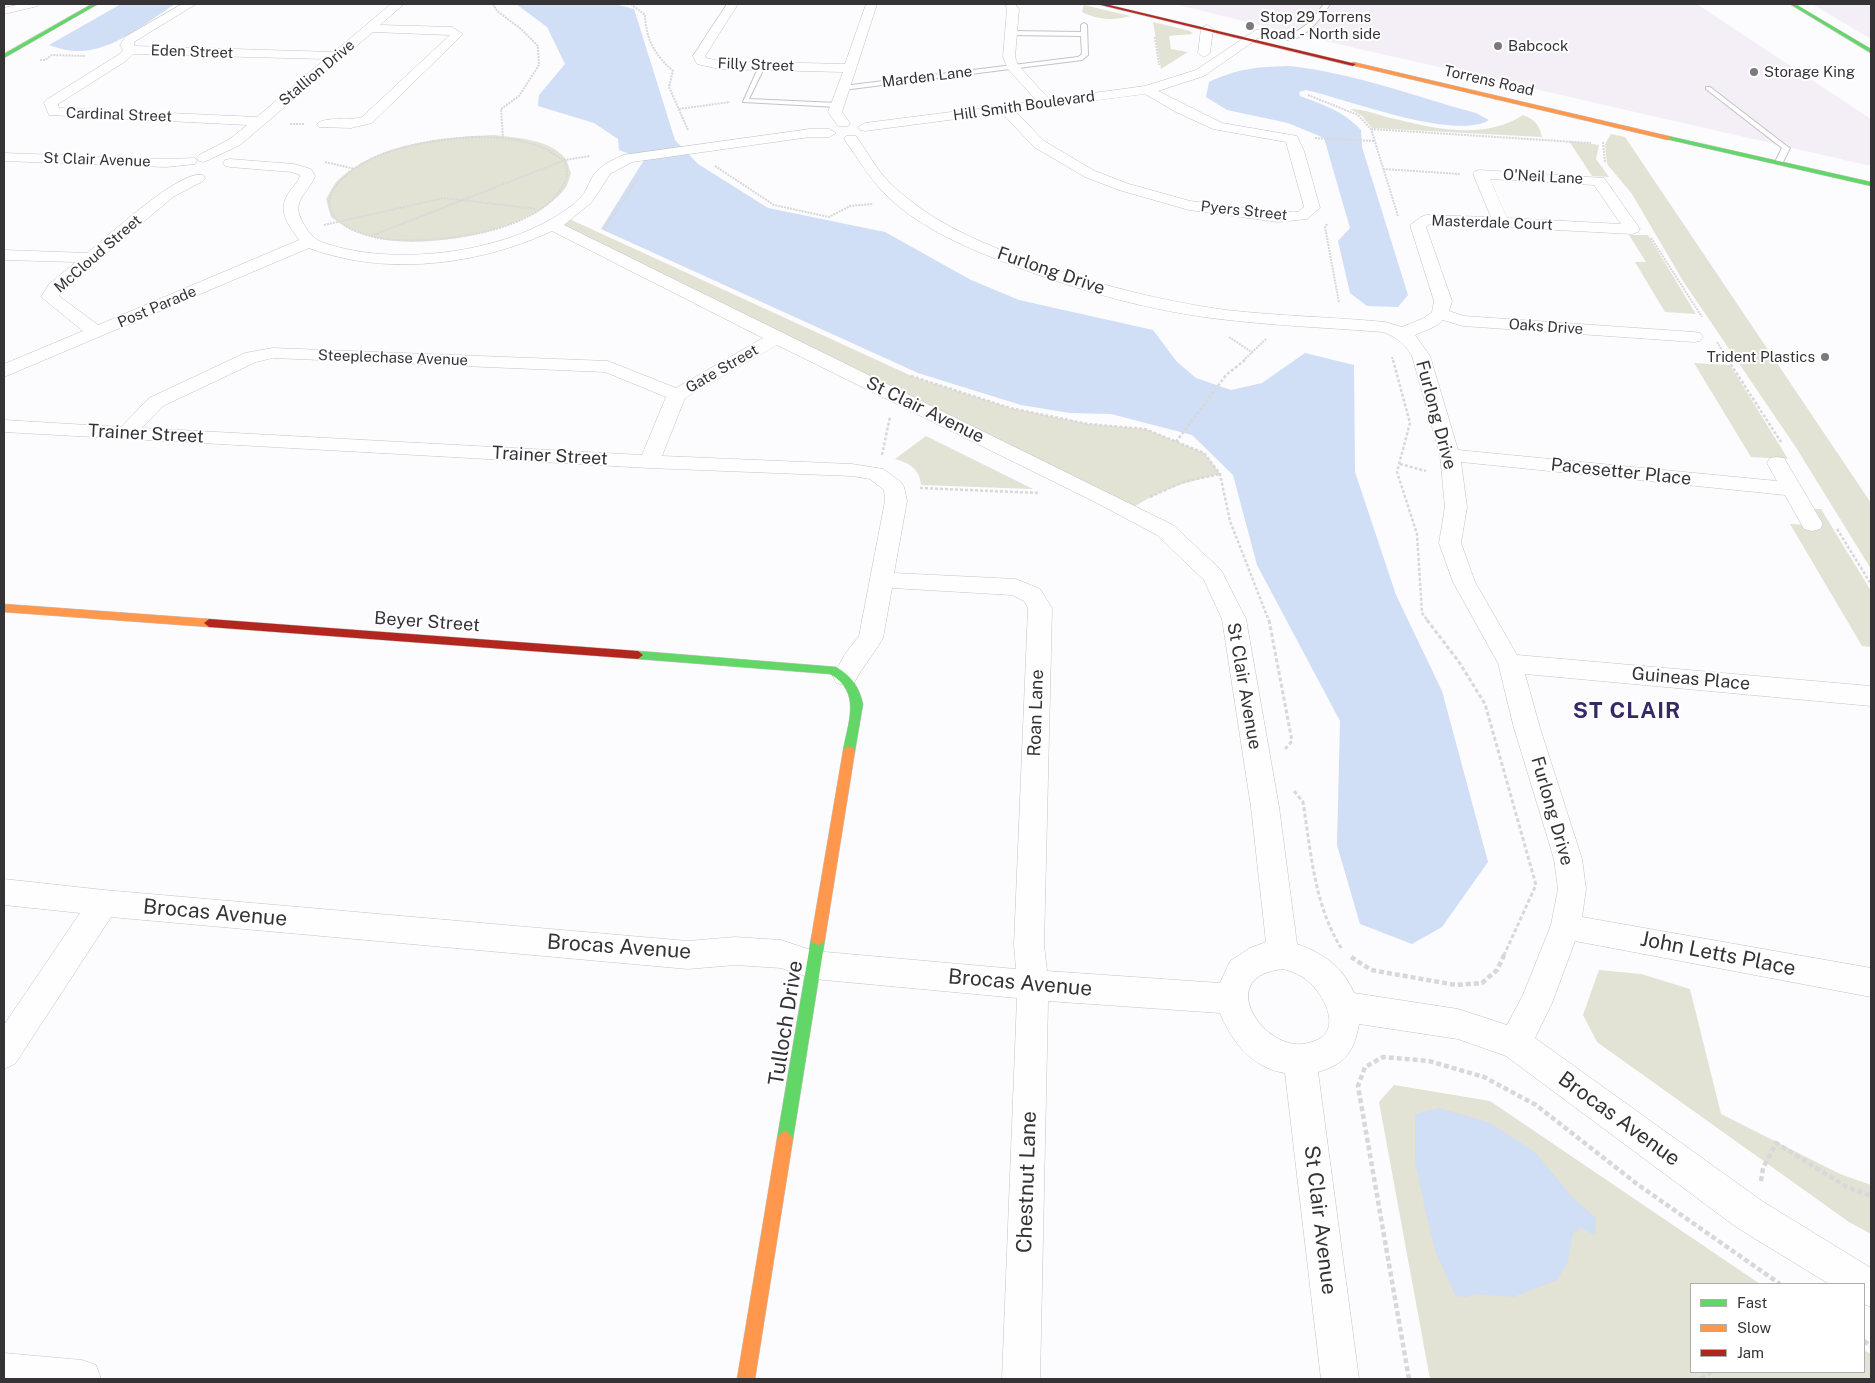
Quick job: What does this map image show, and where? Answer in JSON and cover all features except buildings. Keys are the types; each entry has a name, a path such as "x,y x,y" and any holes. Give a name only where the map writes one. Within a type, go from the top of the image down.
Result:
{"main road":[{"path":"4,56 95,4"},
{"name":"Torrens Road","path":"1100,4 1232,35 1289,39 1781,158 1871,184"},
{"name":"Torrens Road","path":"1138,4 1244,28 1255,36 1314,54 1602,123 1871,174"},
{"path":"1792,4 1871,51"},
{"path":"1233,52 1259,50 1314,54"},
{"name":"Beyer Street","path":"4,608 832,670 846,676"},
{"name":"Tulloch Drive","path":"746,1379 857,704 854,688 846,676"}],"street":[{"path":"4,11 34,4"},
{"name":"Eden Street","path":"190,4 129,40 126,45 130,50 337,56"},
{"name":"Stallion Drive","path":"197,159 234,142 398,4"},
{"name":"Filly Street","path":"732,4 699,56 701,61 720,65 849,68"},
{"path":"218,171 286,177 294,180 296,193 290,206 292,217 305,237 346,254 417,258 482,249 506,243 552,217 577,210 591,194 602,175 611,166 628,158 810,133 829,133 835,137 853,129 836,112 837,105 872,4"},
{"path":"1010,4 1013,9 1009,57 1012,66 1046,103"},
{"path":"324,124 359,124 367,120 457,34 452,31 371,28"},
{"path":"1180,78 1180,69 1244,28"},
{"path":"1196,59 1207,29"},
{"name":"Hill Smith Boulevard","path":"853,129 1147,90 1200,73 1255,36"},
{"name":"Cardinal Street","path":"130,50 122,58 51,103 54,112 258,121"},
{"name":"Pyers Street","path":"1005,109 1039,144 1090,174 1124,187 1189,205 1278,217 1302,216 1312,208 1292,139 1218,126 1181,109 1147,90"},
{"name":"Furlong Drive","path":"853,129 883,185 906,204 936,224 982,247 1044,272 1114,293 1227,315 1385,327 1403,332 1414,343 1421,356 1450,455 1456,507 1450,543 1464,582 1510,663 1527,728 1568,859 1572,889 1566,925 1536,1003 1515,1044"},
{"name":"Stallion Drive","path":"218,171 234,142"},
{"name":"St Clair Avenue","path":"4,157 166,163 197,159 218,171"},
{"path":"176,174 180,166 197,159"},
{"name":"St Clair Avenue","path":"4,164 149,169 176,174 186,178 218,171"},
{"name":"McCloud Street","path":"96,332 50,297 56,288 88,258 168,194 218,171"},
{"name":"McCloud Street","path":"168,194 176,174"},
{"name":"O'Neil Lane","path":"1501,222 1479,175 1600,181 1639,230"},
{"name":"St Clair Avenue","path":"552,217 776,338 1100,496 1165,530 1212,576 1234,619 1265,807 1283,955"},
{"name":"Masterdale Court","path":"1440,314 1443,301 1418,225 1426,220 1501,222 1639,230"},
{"name":"Post Parade","path":"4,370 96,332 305,237"},
{"path":"4,255 88,258"},
{"path":"1403,332 1430,322 1440,314"},
{"name":"Oaks Drive","path":"1440,314 1463,321 1694,337"},
{"name":"Gate Street","path":"650,462 677,395 776,338"},
{"name":"Steeplechase Avenue","path":"127,432 156,402 251,358 273,353 608,367 677,395"},
{"name":"Trainer Street","path":"4,426 650,462 852,470 876,474 894,487 896,501 871,638 854,660 846,676"},
{"name":"Pacesetter Place","path":"1450,455 1792,489"},
{"path":"1781,455 1792,489 1812,524"},
{"name":"Roan Lane","path":"882,580 1016,587 1032,595 1040,608 1029,945 1033,985"},
{"name":"Guineas Place","path":"1510,663 1871,696"},
{"name":"Brocas Avenue","path":"4,892 104,903 688,955 735,951 781,954 814,965 1033,985 1232,999"},
{"path":"4,1053 104,903"},
{"name":"John Letts Place","path":"1566,925 1585,931 1871,983"},
{"path":"1283,955 1302,960 1323,974 1336,989 1344,1007 1345,1025 1340,1039 1329,1052 1312,1060 1300,1061 1279,1057 1260,1047 1244,1031 1235,1013 1232,999 1234,982 1247,964 1262,957 1283,955"},
{"name":"Chestnut Lane","path":"1020,1379 1033,985"},
{"name":"Brocas Avenue","path":"1344,1007 1458,1024 1515,1044 1584,1092 1749,1214 1861,1283"},
{"name":"St Clair Avenue","path":"1300,1061 1340,1379"},
{"path":"4,1372 82,1379"}],"lane":[{"path":"1289,39 1299,35 1321,13 1327,4"},
{"path":"1012,33 1084,34 1084,25"},
{"name":"Marden Lane","path":"843,88 1080,58 1085,55 1084,34"},
{"path":"762,66 745,102 837,105"},
{"path":"1708,88 1779,141 1786,148 1781,158"}],"path":[{"path":"450,4 487,4"},
{"path":"493,4 496,11 521,29 538,46 539,65 519,96 501,109 503,138"},
{"path":"631,4 645,15 645,27 655,54 673,71 670,87 690,133"},
{"path":"1153,30 1160,71"},
{"path":"36,59 45,60 52,55 92,56"},
{"path":"1308,95 1358,115 1371,129 1398,217"},
{"path":"679,109 721,102 745,102"},
{"path":"1371,129 1592,143"},
{"path":"552,217 507,224 467,236 416,241 370,236 352,231 337,222 328,207 331,192 345,176 366,162 394,151 432,141 472,137 503,138 533,143 565,160"},
{"path":"1312,138 1375,141"},
{"path":"1602,144 1605,165"},
{"path":"370,236 565,160"},
{"path":"552,217 557,195 562,188 567,174 565,160"},
{"path":"1383,169 1479,175"},
{"path":"305,237 337,222 444,198 552,217"},
{"path":"1328,223 1325,228 1339,305"},
{"path":"1639,230 1702,318"},
{"path":"1176,442 1226,375 1254,353 1271,332"},
{"path":"1717,342 1781,455"},
{"path":"1323,913 1333,937 1346,954 1371,970 1456,985 1482,983 1497,970 1536,885 1485,704 1459,662 1422,613 1417,534 1397,472 1410,423 1391,354"},
{"path":"882,458 890,415 895,412"},
{"path":"1400,464 1431,472"},
{"path":"1145,499 1183,482 1220,474"},
{"path":"918,488 1040,493"},
{"path":"1836,529 1871,584"},
{"path":"1409,1379 1358,1086 1365,1067 1383,1057 1429,1061 1484,1077 1536,1105 1637,1184 1779,1283"},
{"path":"1734,1252 1760,1185 1763,1168 1776,1143 1847,1187 1871,1196"}],"shaded area":[{"path":"1175,4 1714,4 1698,5 1871,119 1871,166 1299,35"},
{"path":"1812,4 1871,4 1871,39"},
{"path":"1084,5 1130,16 1117,19 1093,17 1082,12"},
{"path":"1153,22 1190,31 1193,34 1169,36 1171,49 1188,52 1161,69"},
{"path":"1350,109 1367,111 1427,126 1460,130 1493,128 1523,115 1536,123 1542,137 1372,128 1362,116"},
{"path":"1611,134 1625,137 1871,503 1871,569 1797,449 1683,281 1632,194 1607,164 1605,144"},
{"path":"494,135 532,140 558,152 565,158 571,173 565,188 548,204 528,216 479,234 453,239 403,241 382,239 355,231 331,217 326,199 335,184 354,168 372,158 391,150 432,140"},
{"path":"1569,141 1599,145 1596,159 1609,177 1592,176"},
{"path":"565,217 916,378 1010,408 1088,424 1145,429 1204,453 1220,474 1172,488 1150,497 1128,511 552,225"},
{"path":"1629,235 1648,235 1696,314 1665,312 1635,262 1646,262"},
{"path":"1694,363 1730,365 1788,459 1751,457"},
{"path":"926,436 1033,489 921,485 920,479 913,467 895,459"},
{"path":"1811,509 1821,509 1871,591 1871,647 1862,646 1790,524 1822,526"},
{"path":"1599,970 1641,974 1690,989 1721,1114 1840,1174 1871,1185 1871,1234 1849,1222 1597,1042 1583,1015"},
{"path":"1394,1085 1490,1101 1759,1283 1690,1283 1690,1373 1865,1373 1865,1351 1871,1354 1871,1379 1430,1379 1379,1102"}],"water":[{"path":"121,4 175,4 128,35 103,47 76,51 49,45"},
{"path":"516,4 614,4 634,9 675,140 698,164 768,208 885,232 971,280 1019,300 1153,330 1177,362 1196,378 1231,390 1262,383 1305,353 1354,365 1355,472 1396,595 1442,691 1488,862 1442,927 1412,944 1360,924 1337,845 1340,721 1257,565 1233,475 1192,435 1111,414 1070,413 1021,405 918,373 601,229 644,160 619,150 618,139 594,123 538,106 539,95 565,64 547,27"},
{"path":"1289,66 1360,79 1476,113 1489,120 1473,125 1427,122 1306,90 1299,92 1300,96 1340,113 1361,130 1362,147 1408,295 1398,307 1367,306 1350,293 1338,241 1350,228 1324,138 1288,123 1227,110 1206,97 1209,82 1220,77 1248,69"},
{"path":"1439,1108 1490,1123 1535,1152 1571,1196 1596,1218 1595,1235 1581,1228 1573,1233 1568,1261 1557,1280 1513,1297 1475,1294 1467,1297 1456,1296 1436,1253 1415,1162 1415,1114"}],"traffic: fast":[{"path":"4,56 95,4"},
{"path":"1792,4 1871,51"},
{"path":"1668,138 1871,184"},
{"path":"638,655 832,670 849,683 856,698 857,704 849,751"},
{"path":"785,1139 818,939"}],"traffic: slow":[{"path":"1353,64 1668,138"},
{"path":"4,608 209,623"},
{"path":"818,939 849,751"},
{"path":"746,1379 785,1139"}],"traffic: jam":[{"path":"1100,4 1353,64"},
{"path":"209,623 638,655"}],"place":[{"name":"Stop 29 Torrens Road - North side","path":"1250,26"},
{"name":"Babcock","path":"1498,46"},
{"name":"Storage King","path":"1754,72"},
{"name":"Trident Plastics","path":"1825,357"}],"district":[{"name":"ST CLAIR","path":"1627,711"}]}
